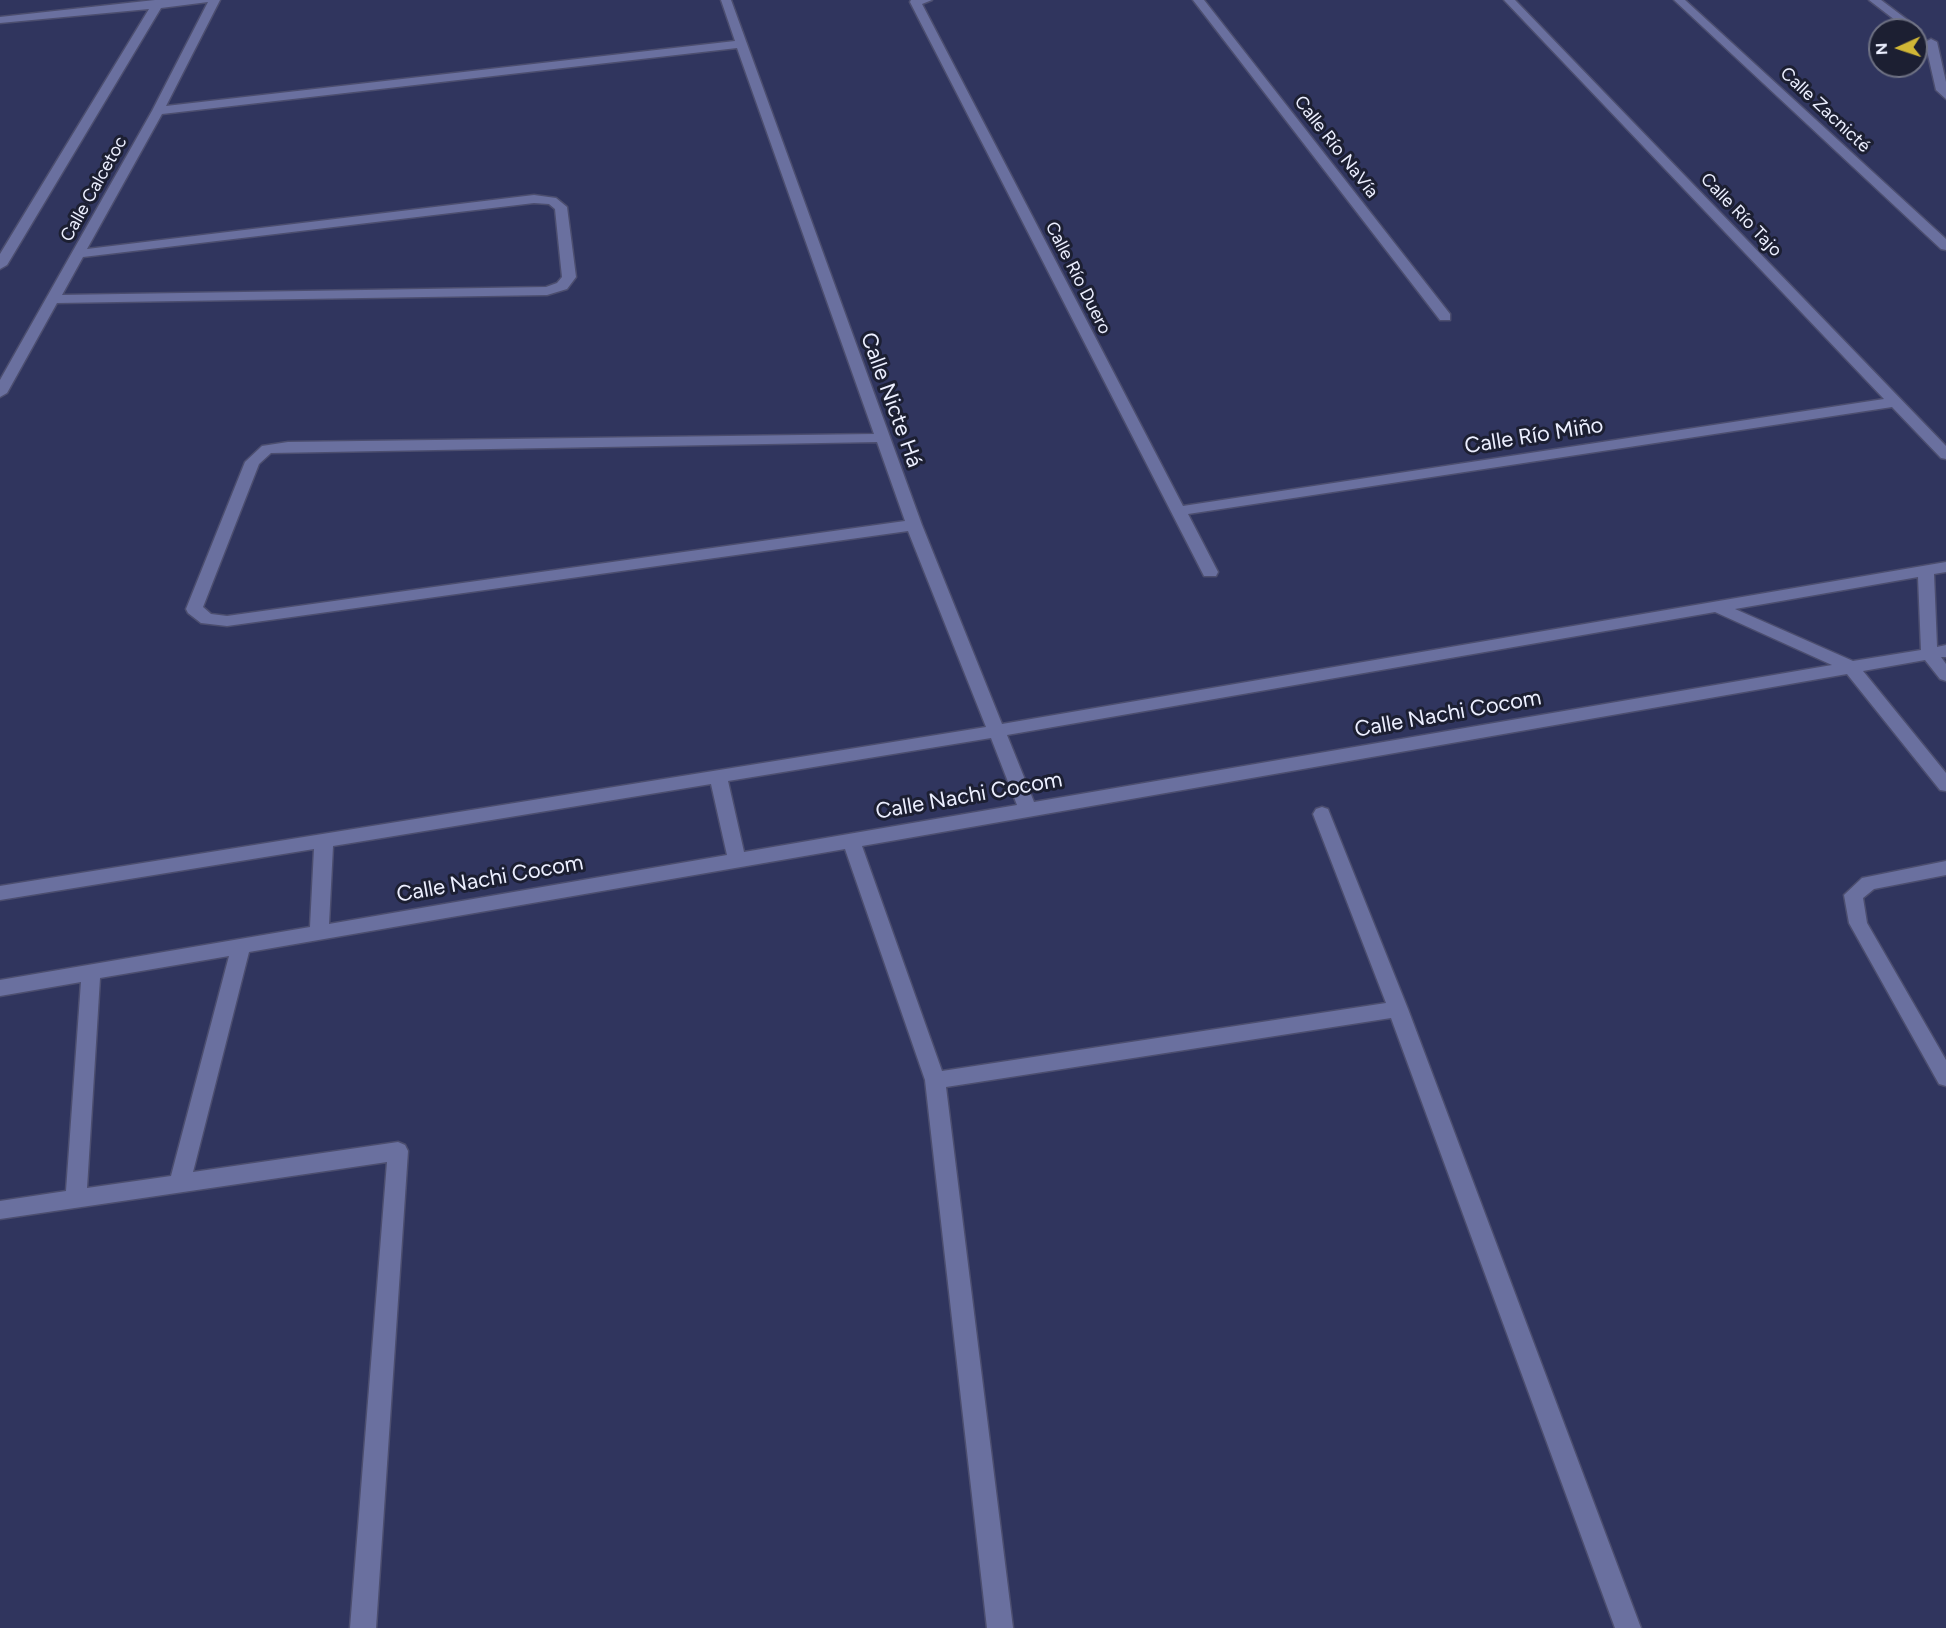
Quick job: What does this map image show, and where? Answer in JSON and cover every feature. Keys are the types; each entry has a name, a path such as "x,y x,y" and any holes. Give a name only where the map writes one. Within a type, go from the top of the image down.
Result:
{"street":[{"path":"0,20 159,2 205,0"},
{"name":"Calle Calcetoc","path":"0,393 158,111 215,0"},
{"name":"Calle Nicte Há","path":"726,0 914,525 1028,810"},
{"name":"Calle Río NaVía","path":"1198,0 1445,317"},
{"name":"Calle Río Tajo","path":"1509,0 1946,455"},
{"name":"Calle Zacnicté","path":"1679,0 1946,246"},
{"path":"1874,0 1899,18"},
{"name":"Calle Río Duero","path":"921,1 1210,572"},
{"name":"Calle Calcetoc","path":"0,265 159,2"},
{"path":"1928,40 1946,48"},
{"path":"1931,42 1942,90 1946,95"},
{"path":"158,111 742,44"},
{"path":"53,299 547,291 562,286 569,277 561,207 552,201 534,199 78,254"},
{"name":"Calle Río Miño","path":"1179,512 1895,402"},
{"path":"882,438 288,446 267,449 252,462 195,609 207,619 227,621 914,525"},
{"path":"0,893 996,731 1946,567"},
{"path":"1926,571 1937,653 1946,675"},
{"path":"1717,606 1851,667 1946,785"},
{"name":"Calle Nachi Cocom","path":"0,988 851,840 1307,764 1937,653"},
{"path":"718,776 737,860"},
{"path":"1322,814 1398,1009 1628,1628"},
{"path":"319,933 324,840"},
{"path":"851,840 935,1080 1000,1628"},
{"path":"1946,868 1869,884 1853,896 1858,922 1946,1078"},
{"path":"180,1181 241,946"},
{"path":"76,1199 91,972"},
{"path":"935,1080 1398,1009"},
{"path":"0,1210 180,1181 398,1150 363,1628"}]}
